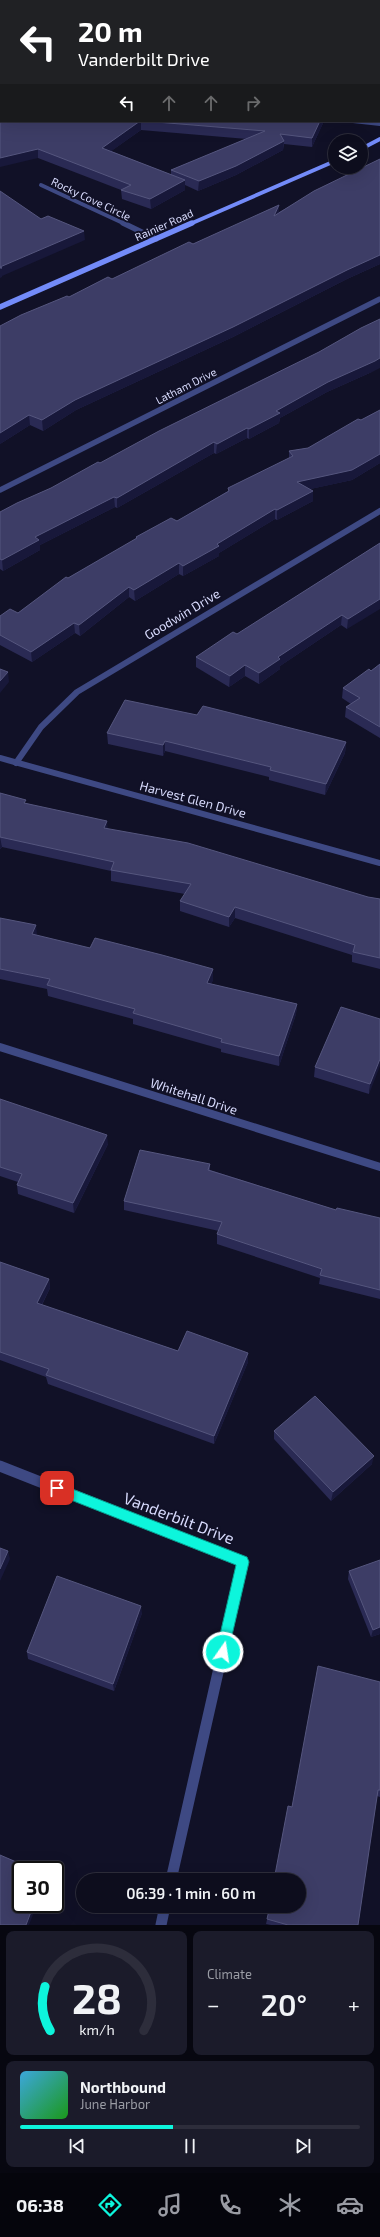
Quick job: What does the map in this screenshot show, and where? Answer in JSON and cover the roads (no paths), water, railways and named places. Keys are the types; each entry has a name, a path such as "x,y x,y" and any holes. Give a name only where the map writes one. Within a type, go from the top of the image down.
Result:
{"street":[{"path":"362,122 380,124"},
{"path":"368,146 380,139"},
{"name":"Rainier Road","path":"0,307 328,164"},
{"name":"Rocky Cove Circle","path":"41,185 156,239"},
{"name":"Latham Drive","path":"0,490 380,300"},
{"name":"Goodwin Drive","path":"16,763 41,727 77,692 113,668 380,511"},
{"name":"Harvest Glen Drive","path":"0,758 380,863"},
{"name":"Whitehall Drive","path":"0,1047 321,1150 380,1167"},
{"name":"Vanderbilt Drive","path":"0,1466 243,1562 173,1873"},
{"path":"161,1925 164,1913"}]}
